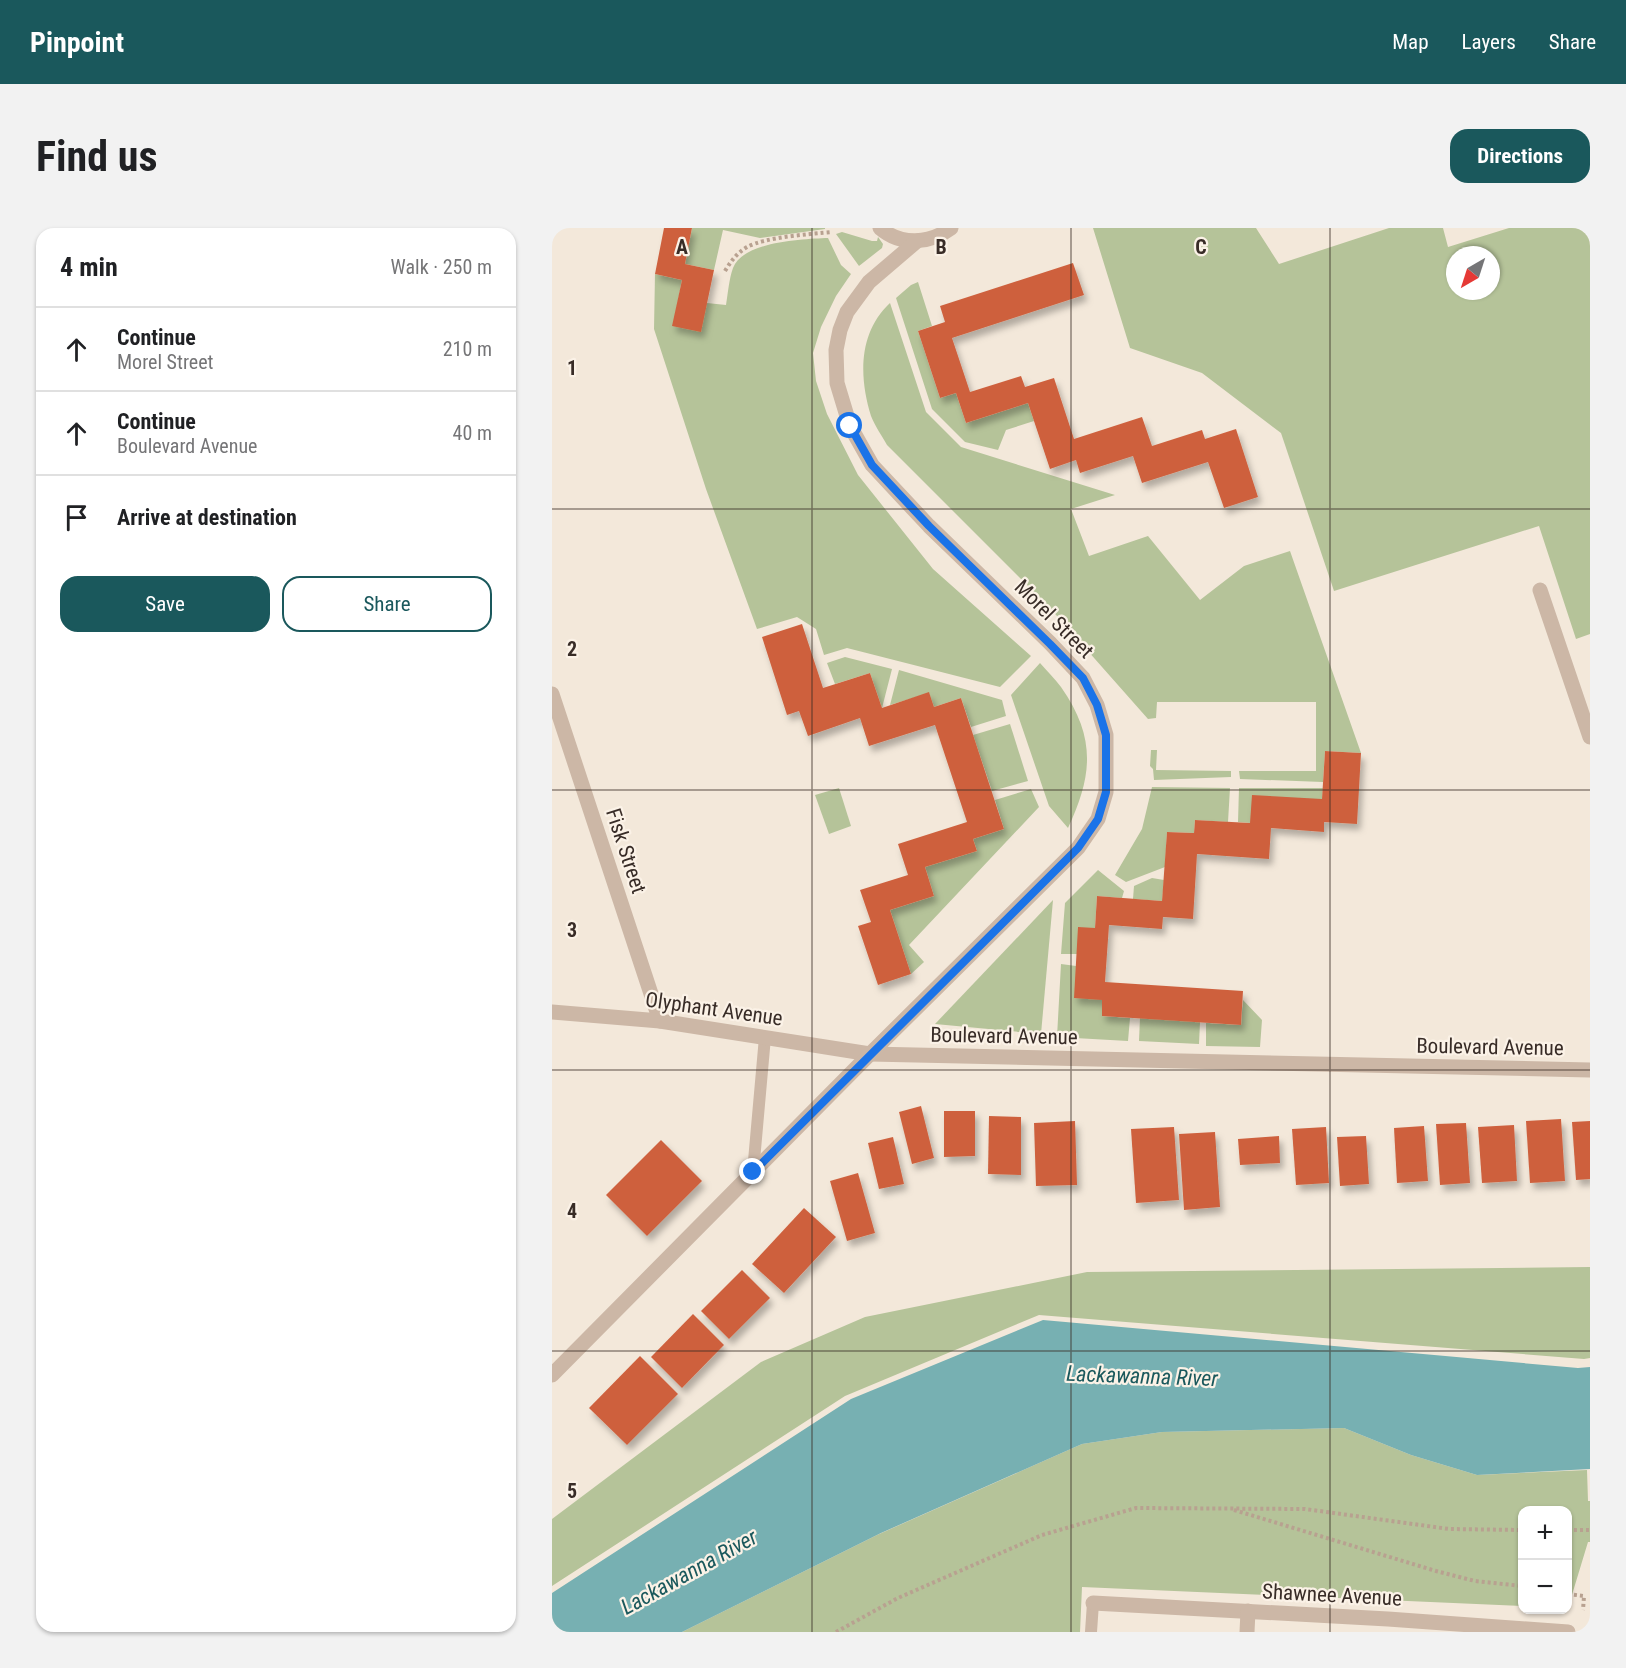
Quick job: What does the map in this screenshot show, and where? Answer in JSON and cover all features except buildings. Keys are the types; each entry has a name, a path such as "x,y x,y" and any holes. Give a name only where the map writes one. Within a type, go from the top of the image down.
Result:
{"street":[{"path":"880,228 885,233 904,240 917,241"},
{"name":"Morel Street","path":"870,1054 1078,848 1098,819 1106,792 1106,735 1097,705 1083,678 929,526 872,465 850,426 837,383 836,350 840,330 848,312 869,282 917,241 941,235 951,228"},
{"path":"1540,590 1590,737"},
{"name":"Fisk Street","path":"552,694 660,1021"},
{"name":"Olyphant Avenue","path":"552,1012 660,1021 870,1054"},
{"path":"552,1375 870,1054"},
{"name":"Boulevard Avenue","path":"870,1054 1590,1070"},
{"name":"Shawnee Avenue","path":"1093,1603 1248,1611 1387,1625 1568,1632"},
{"path":"1247,1632 1248,1611"}],"lane":[{"path":"753,1172 765,1037"},
{"path":"1091,1632 1093,1603"}],"path":[{"path":"725,271 732,259 749,246 792,236 832,232"},
{"path":"836,1632 898,1598 1042,1535 1136,1508 1305,1509 1449,1529 1518,1530"},
{"path":"1227,1509 1436,1571 1475,1581 1518,1586"},
{"path":"1572,1530 1590,1530"},
{"path":"1572,1594 1584,1596 1583,1611"}],"green space":[{"path":"692,228 825,229 760,238 723,230 714,270 685,264"},
{"path":"1093,228 1256,228 1279,264 1389,228 1443,228 1448,246 1446,300 1500,300 1500,246 1451,246 1509,228 1590,228 1590,634 1576,639 1539,526 1334,591 1281,433 1202,373 1130,348"},
{"path":"842,232 872,241 877,241 878,237 883,244 882,248 859,266 836,234"},
{"path":"828,238 841,265 851,274 836,296 821,327 813,353 816,381 827,414 858,475 933,569 1031,656 1000,687 847,648 824,655 816,629 797,617 757,629 706,489 654,329 655,274 682,280 673,326 707,303 726,305 733,268 739,259 749,252 775,243"},
{"path":"918,282 932,326 918,331 940,398 956,393 966,423 1028,403 1034,421 1006,430 998,450 965,442 932,409 896,298"},
{"path":"890,303 926,412 961,447 1115,495 1071,509 1089,556 1148,536 1200,600 1244,566 1290,551 1361,753 1325,751 1323,782 1240,779 1239,771 1316,771 1316,702 1157,702 1156,718 1148,719 1049,607 887,445 871,416 863,371 864,356 872,328"},
{"path":"845,657 892,669 882,708 870,673 835,684 827,663"},
{"path":"1040,663 1061,687 1072,705 1085,740 1086,773 1068,828 1049,806 1011,695"},
{"path":"899,670 1002,700 1006,716 971,727 961,698 934,707 929,693 890,705"},
{"path":"1010,724 1028,781 992,791 973,735"},
{"path":"1151,750 1157,750 1156,770 1231,771 1231,777 1154,780 1153,769 1150,766"},
{"path":"1152,787 1230,788 1228,822 1195,820 1194,833 1167,832 1165,867 1126,882 1115,875 1142,829"},
{"path":"839,788 851,826 829,834 815,795"},
{"path":"1239,788 1323,788 1322,799 1250,823 1238,822"},
{"path":"1031,789 1039,807 909,945 924,962 911,974 890,910 934,896 925,867 977,851 973,839 1004,829 995,800"},
{"path":"1098,870 1124,891 1122,898 1097,896 1095,928 1077,954 1061,954 1065,903"},
{"path":"1152,878 1164,880 1162,901 1133,899 1134,886"},
{"path":"1053,900 1041,1034 935,1024"},
{"path":"1061,964 1076,966 1102,1000 1102,1016 1130,1018 1128,1041 1057,1037"},
{"path":"1243,1000 1262,1020 1260,1047 1206,1046 1206,1023 1241,1025"},
{"path":"1140,1018 1200,1022 1199,1044 1139,1041"},
{"path":"1590,1267 1590,1358 1584,1359 1039,1315 845,1396 552,1586 552,1519 761,1362 865,1317 1087,1272"},
{"path":"1344,1428 1411,1455 1477,1475 1587,1470 1590,1542 1588,1542 1572,1595 1572,1506 1518,1506 1518,1606 1082,1587 1080,1632 682,1632 877,1535 1082,1444 1162,1432"}],"water":[{"name":"Lackawanna River","path":"1043,1320 1578,1368 1590,1367 1590,1469 1477,1475 1411,1455 1344,1428 1162,1432 1082,1444 881,1533 682,1632 552,1632 552,1593 851,1399"}],"route":[{"path":"753,1172 1078,848 1098,819 1106,792 1106,735 1097,705 1083,678 929,526 872,465 850,426"}]}
